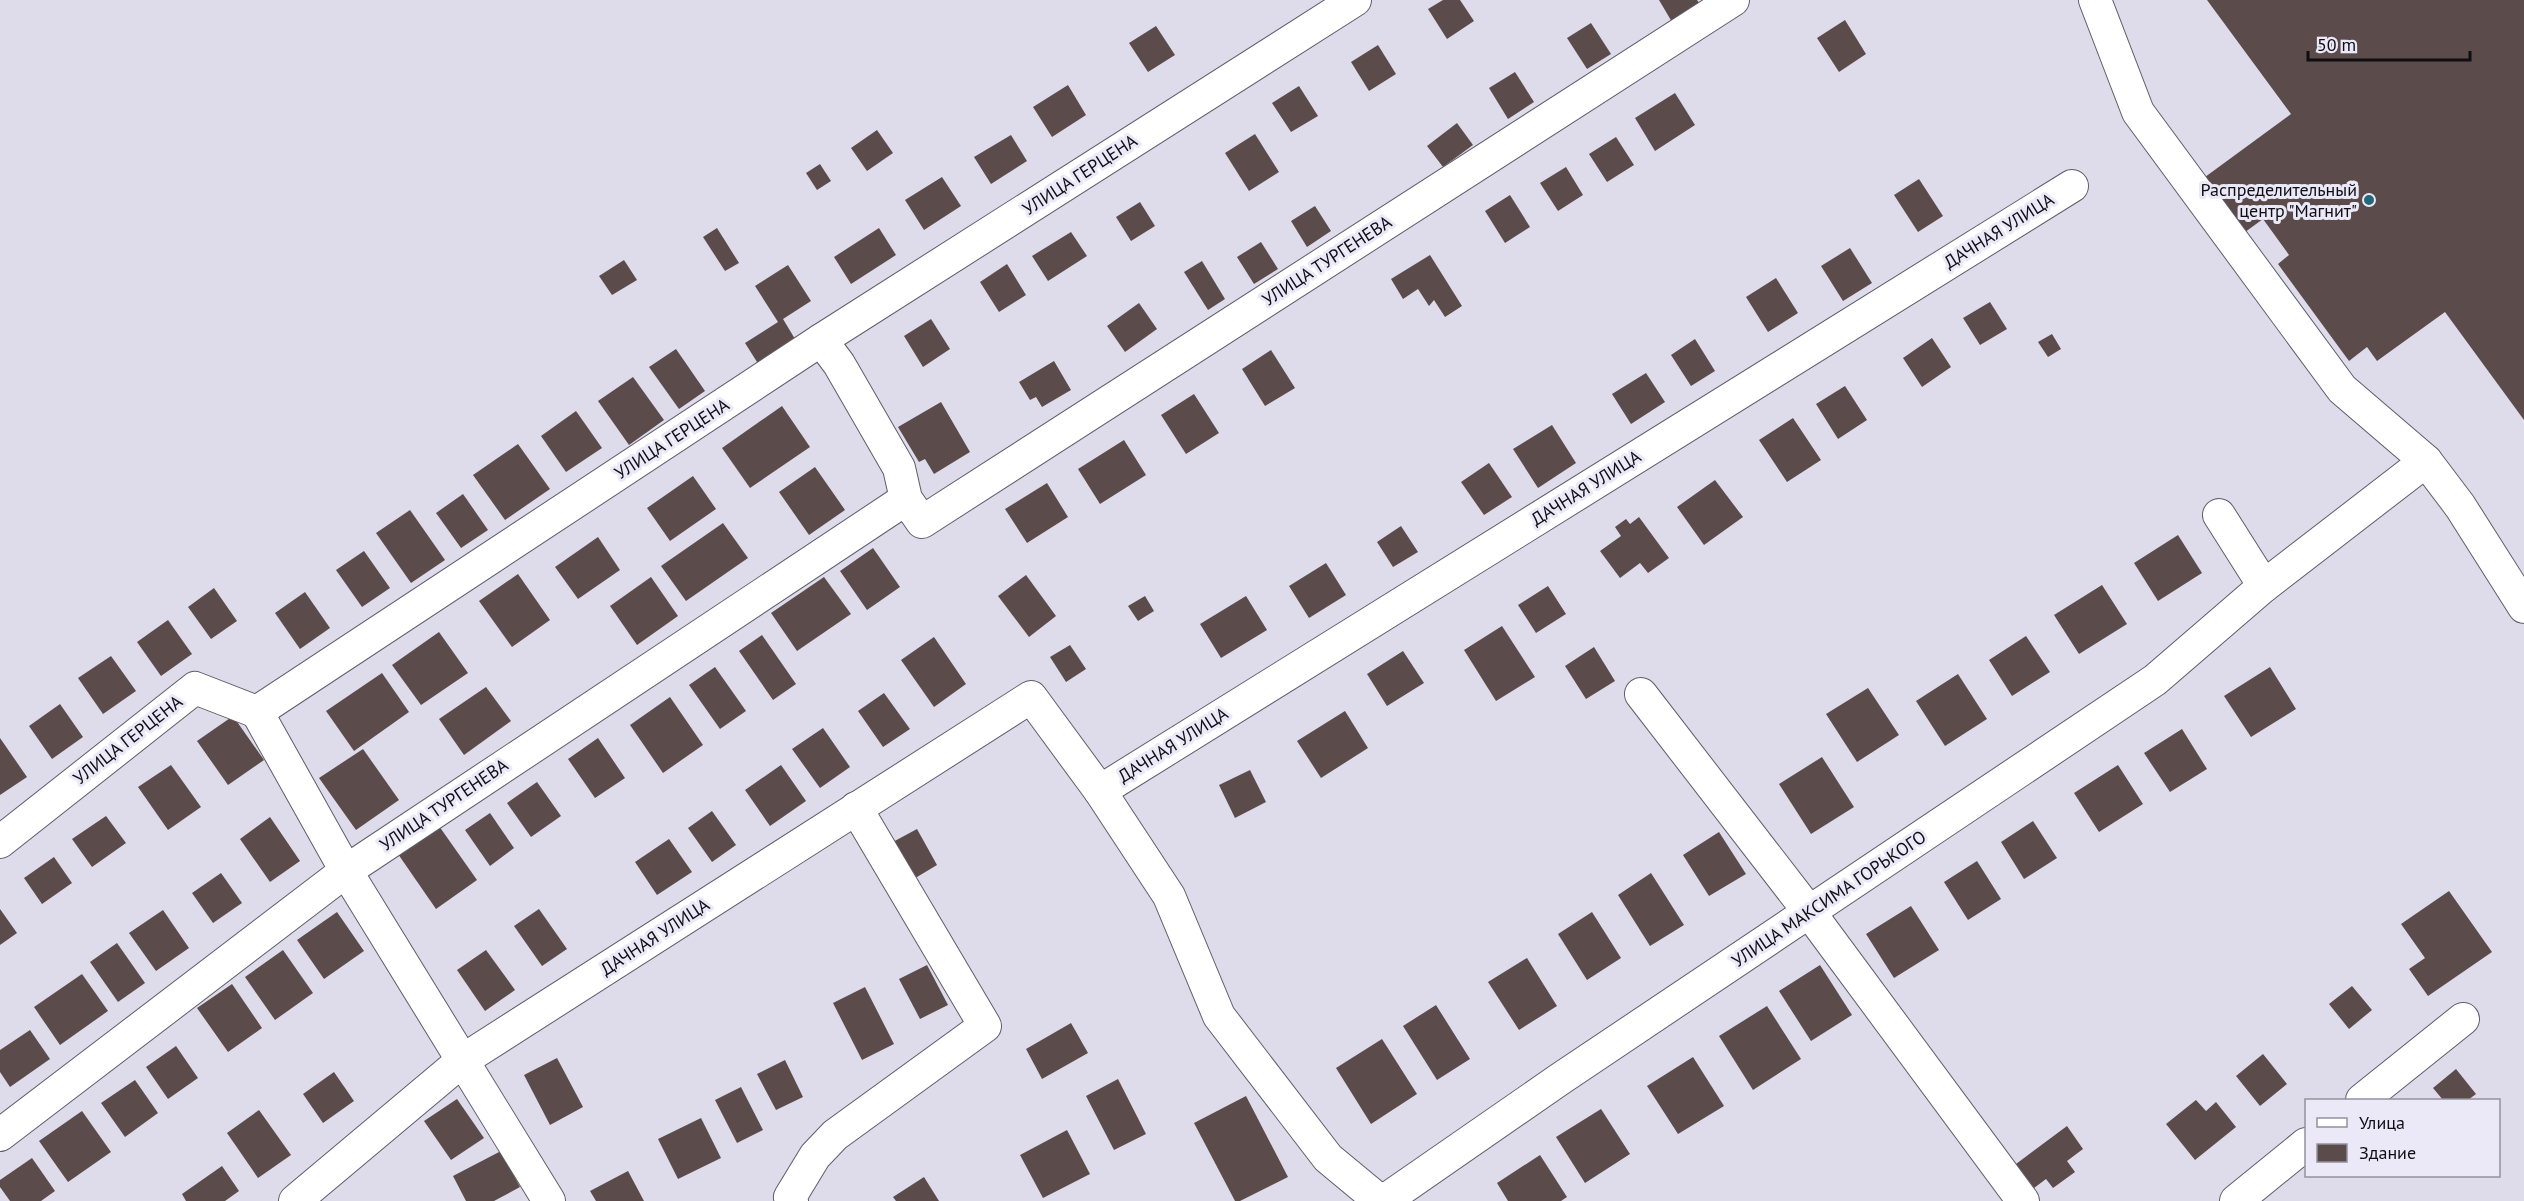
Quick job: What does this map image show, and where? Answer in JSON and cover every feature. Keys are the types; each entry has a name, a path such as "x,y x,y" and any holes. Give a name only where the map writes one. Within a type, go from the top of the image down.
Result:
{"street":[{"name":"УЛИЦА ГЕРЦЕНА","path":"0,842 195,688 257,712 821,340 1355,0"},
{"name":"УЛИЦА ТУРГЕНЕВА","path":"0,1136 346,870 914,511 1733,0"},
{"path":"2095,0 2138,112 2342,389 2426,461 2460,506 2524,608"},
{"name":"ДАЧНАЯ УЛИЦА","path":"295,1201 462,1060 1031,697 1100,790 2072,186"},
{"path":"821,340 839,364 899,468 914,511"},
{"name":"УЛИЦА МАКСИМА ГОРЬКОГО","path":"1384,1201 1560,1079 2155,680 2264,586 2426,461"},
{"path":"2219,515 2264,586"},
{"path":"1641,694 1810,912 2023,1201"},
{"path":"257,712 346,870 549,1201"},
{"path":"1100,790 1169,896 1219,1016 1328,1158 1380,1201"},
{"path":"792,1201 790,1197 815,1156 835,1135 985,1026 856,808"},
{"path":"2364,1099 2463,1019"},
{"path":"2236,1201 2305,1146"}],"building":[{"path":"1443,0 1460,0 1474,21 1447,39 1428,9"},
{"path":"1659,0 1697,0 1700,4 1672,22"},
{"name":"Распределительный центр \"Магнит\"","path":"2207,0 2524,0 2524,420 2445,312 2377,361 2367,347 2349,361 2278,264 2289,255 2263,219 2241,235 2201,180 2291,114"},
{"path":"1845,20 1866,54 1839,72 1817,38"},
{"path":"1591,23 1611,54 1587,69 1567,38"},
{"path":"1156,26 1175,55 1148,72 1129,43"},
{"path":"1378,45 1396,74 1369,91 1351,62"},
{"path":"1515,72 1534,102 1508,119 1489,88"},
{"path":"1068,85 1086,115 1052,137 1033,107"},
{"path":"1299,86 1318,116 1291,132 1272,103"},
{"path":"1675,93 1695,125 1655,151 1635,118"},
{"path":"1457,123 1473,145 1443,167 1427,146"},
{"path":"877,130 893,153 867,171 851,148"},
{"path":"1255,134 1279,172 1249,191 1225,153"},
{"path":"1011,135 1027,161 991,184 974,157"},
{"path":"1616,137 1634,165 1607,182 1589,154"},
{"path":"820,164 831,181 817,190 806,173"},
{"path":"1566,167 1583,195 1558,211 1540,183"},
{"path":"942,177 961,206 924,230 905,200"},
{"path":"1919,179 1943,216 1918,232 1894,195"},
{"path":"1510,195 1530,227 1505,243 1485,211"},
{"path":"1140,202 1155,226 1131,241 1116,217"},
{"path":"1315,206 1331,231 1307,247 1291,221"},
{"path":"717,228 739,263 725,271 703,237"},
{"path":"879,228 896,255 851,284 834,257"},
{"path":"1071,232 1087,256 1048,281 1032,256"},
{"path":"1261,242 1278,269 1254,284 1237,257"},
{"path":"1850,248 1872,283 1843,301 1821,266"},
{"path":"1430,255 1462,306 1445,317 1434,300 1429,306 1418,289 1403,299 1391,279"},
{"path":"624,260 637,280 612,295 599,276"},
{"path":"1202,261 1225,299 1208,310 1184,272"},
{"path":"1007,264 1026,295 999,312 980,282"},
{"path":"788,265 811,301 783,319 801,349 764,373 745,343 778,322 755,286"},
{"path":"1776,278 1798,313 1768,332 1746,297"},
{"path":"1990,302 2007,329 1980,345 1963,318"},
{"path":"1139,303 1157,329 1125,352 1107,326"},
{"path":"931,319 950,349 923,367 904,336"},
{"path":"2052,334 2061,349 2048,357 2038,342"},
{"path":"1932,338 1951,367 1922,387 1903,358"},
{"path":"1695,339 1715,371 1691,386 1671,355"},
{"path":"676,349 705,391 679,409 649,367"},
{"path":"1271,350 1295,388 1265,406 1242,369"},
{"path":"1054,361 1071,390 1042,407 1036,397 1030,400 1019,382"},
{"path":"1646,373 1665,402 1631,424 1612,394"},
{"path":"633,377 664,420 629,445 598,401"},
{"path":"1845,386 1867,420 1838,439 1816,404"},
{"path":"1194,394 1219,433 1186,454 1161,415"},
{"path":"941,402 970,452 934,474 925,459 919,462 898,427"},
{"path":"782,406 810,447 750,488 722,448"},
{"path":"576,411 602,448 566,472 541,436"},
{"path":"1793,418 1821,460 1787,482 1759,440"},
{"path":"1552,425 1576,463 1538,488 1513,449"},
{"path":"1124,440 1146,475 1100,504 1078,469"},
{"path":"518,444 550,489 505,520 473,475"},
{"path":"1489,463 1512,497 1484,515 1461,482"},
{"path":"815,467 845,510 809,535 779,492"},
{"path":"693,476 716,509 670,541 647,508"},
{"path":"1715,480 1743,517 1704,545 1677,507"},
{"path":"1047,483 1068,517 1027,543 1005,509"},
{"path":"463,494 488,530 461,548 436,513"},
{"path":"410,510 445,560 411,583 376,533"},
{"path":"1639,517 1669,558 1648,573 1640,563 1620,578 1600,551 1621,536 1615,527 1626,519 1630,524"},
{"path":"723,523 748,558 686,601 661,566"},
{"path":"1401,526 1418,552 1393,567 1377,542"},
{"path":"2178,535 2202,573 2158,601 2134,563"},
{"path":"598,537 620,570 578,599 555,567"},
{"path":"873,548 900,587 867,610 840,571"},
{"path":"364,551 390,588 362,607 336,570"},
{"path":"1326,563 1346,595 1309,618 1289,586"},
{"path":"518,574 550,620 512,647 479,601"},
{"path":"1026,575 1056,616 1029,637 998,596"},
{"path":"651,577 678,616 637,645 610,606"},
{"path":"824,577 851,614 797,651 771,613"},
{"path":"2102,585 2127,624 2079,654 2054,615"},
{"path":"1548,586 1566,614 1536,633 1518,605"},
{"path":"214,588 237,621 211,639 188,607"},
{"path":"305,592 330,628 300,649 275,613"},
{"path":"1145,596 1154,611 1138,621 1128,606"},
{"path":"1246,596 1267,630 1221,658 1200,624"},
{"path":"168,620 192,654 161,676 137,642"},
{"path":"1502,626 1535,677 1496,701 1464,650"},
{"path":"439,632 468,673 421,705 392,665"},
{"path":"762,635 796,684 773,700 739,651"},
{"path":"2026,636 2050,672 2012,696 1989,660"},
{"path":"934,637 966,684 934,707 901,660"},
{"path":"1070,645 1086,669 1066,682 1050,657"},
{"path":"1594,647 1615,681 1586,699 1565,666"},
{"path":"1403,651 1424,683 1387,706 1367,674"},
{"path":"111,656 136,691 103,714 78,678"},
{"path":"715,667 746,711 720,729 689,685"},
{"path":"2270,667 2296,709 2251,737 2224,696"},
{"path":"382,673 409,712 354,751 326,711"},
{"path":"1958,674 1987,719 1945,746 1916,701"},
{"path":"486,687 511,721 464,755 439,719"},
{"path":"1868,688 1899,735 1857,762 1826,714"},
{"path":"884,693 910,729 883,747 858,711"},
{"path":"670,697 703,745 663,773 630,725"},
{"path":"60,704 83,737 52,759 29,726"},
{"path":"1345,711 1368,748 1321,778 1297,741"},
{"path":"233,716 264,760 228,785 197,741"},
{"path":"823,728 850,767 820,788 792,749"},
{"path":"2182,729 2207,769 2170,792 2144,753"},
{"path":"0,738 27,777 0,795"},
{"path":"598,738 625,778 595,798 568,759"},
{"path":"363,749 399,800 356,830 319,778"},
{"path":"1822,757 1854,807 1811,834 1779,784"},
{"path":"171,765 201,807 168,830 138,787"},
{"path":"781,765 806,801 770,826 745,790"},
{"path":"2118,765 2143,804 2099,832 2074,793"},
{"path":"1250,770 1266,802 1235,818 1219,785"},
{"path":"537,782 561,816 531,837 507,803"},
{"path":"712,811 736,845 712,862 688,828"},
{"path":"490,813 514,848 490,866 465,830"},
{"path":"106,816 126,843 92,867 72,839"},
{"path":"270,817 300,861 270,882 240,839"},
{"path":"2033,821 2057,858 2024,879 2001,842"},
{"path":"439,826 477,880 436,909 398,854"},
{"path":"917,829 937,865 912,880 891,843"},
{"path":"1719,832 1746,874 1709,896 1683,855"},
{"path":"669,839 692,872 657,895 635,862"},
{"path":"54,857 72,883 42,904 24,878"},
{"path":"1977,861 2001,899 1968,920 1944,882"},
{"path":"221,873 242,903 213,923 192,893"},
{"path":"1651,873 1684,925 1650,946 1618,895"},
{"path":"2449,891 2492,952 2428,996 2409,969 2425,958 2401,924"},
{"path":"1911,906 1939,950 1894,978 1866,934"},
{"path":"0,909 17,933 0,945"},
{"path":"539,909 567,949 542,966 514,926"},
{"path":"163,910 189,948 156,971 129,933"},
{"path":"337,912 364,951 324,979 297,940"},
{"path":"1592,912 1621,958 1587,980 1558,934"},
{"path":"117,943 145,983 118,1002 90,962"},
{"path":"283,950 313,993 275,1020 245,977"},
{"path":"486,950 515,990 485,1011 457,970"},
{"path":"1527,958 1557,1006 1519,1030 1488,982"},
{"path":"927,965 948,1005 920,1019 899,979"},
{"path":"1820,965 1852,1015 1811,1041 1779,991"},
{"path":"82,974 108,1011 60,1045 34,1007"},
{"path":"232,984 262,1028 228,1052 197,1008"},
{"path":"2352,986 2372,1010 2349,1029 2329,1004"},
{"path":"865,987 894,1044 862,1060 833,1003"},
{"path":"1436,1005 1470,1059 1437,1080 1403,1026"},
{"path":"1767,1006 1801,1059 1753,1090 1719,1036"},
{"path":"1071,1023 1088,1053 1042,1079 1026,1049"},
{"path":"30,1030 50,1059 10,1087 0,1072 0,1050"},
{"path":"1382,1039 1417,1094 1371,1124 1336,1068"},
{"path":"176,1046 198,1078 168,1099 146,1067"},
{"path":"2263,1054 2287,1084 2260,1106 2236,1076"},
{"path":"1693,1057 1724,1106 1678,1134 1647,1086"},
{"path":"557,1058 583,1107 550,1125 524,1075"},
{"path":"785,1060 803,1097 776,1110 757,1074"},
{"path":"2456,1069 2476,1094 2469,1099 2442,1099 2433,1088"},
{"path":"334,1072 354,1101 323,1123 303,1094"},
{"path":"1118,1079 1146,1134 1114,1150 1086,1096"},
{"path":"135,1080 158,1113 125,1137 101,1103"},
{"path":"741,1087 763,1130 737,1143 715,1100"},
{"path":"1246,1096 1288,1177 1240,1201 1235,1201 1194,1123"},
{"path":"457,1099 484,1138 451,1160 424,1121"},
{"path":"2196,1100 2206,1111 2216,1102 2236,1127 2195,1160 2166,1124"},
{"path":"1601,1109 1630,1154 1585,1183 1556,1137"},
{"path":"259,1110 291,1155 258,1178 227,1133"},
{"path":"82,1111 111,1152 68,1182 39,1141"},
{"path":"701,1118 721,1158 678,1179 658,1139"},
{"path":"2067,1126 2083,1149 2067,1161 2075,1172 2053,1188 2046,1179 2034,1188 2016,1164"},
{"path":"1067,1130 1090,1174 1043,1198 1020,1155"},
{"path":"501,1151 520,1187 494,1201 466,1201 453,1176"},
{"path":"1540,1155 1567,1197 1561,1201 1508,1201 1497,1183"},
{"path":"32,1158 55,1191 41,1201 10,1201 0,1187 0,1180"},
{"path":"222,1166 239,1191 225,1201 186,1201 182,1194"},
{"path":"628,1171 644,1201 596,1201 590,1191"},
{"path":"924,1177 939,1201 896,1201 893,1197"}],"place":[{"name":"Распределительный центр \"Магнит\"","path":"2369,200"}]}
